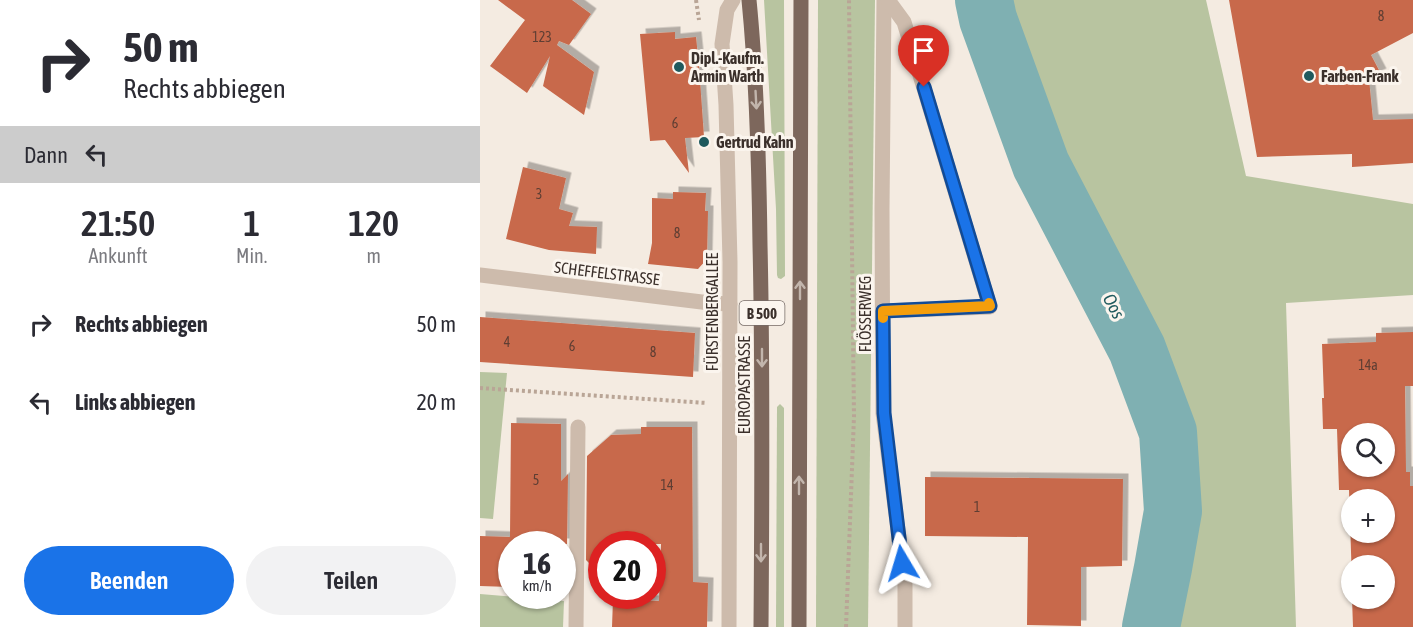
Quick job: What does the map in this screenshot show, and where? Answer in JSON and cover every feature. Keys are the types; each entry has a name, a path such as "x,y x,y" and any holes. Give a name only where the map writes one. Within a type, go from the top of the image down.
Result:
{"main road":[{"name":"EUROPASTRASSE","path":"749,0 759,157 762,329 761,627"},
{"name":"B 500","path":"799,627 801,0"}],"street":[{"name":"FÜRSTENBERGALLEE","path":"729,627 730,250 722,44 727,10 733,0"},
{"name":"FLÖSSERWEG","path":"886,0 882,198 884,413 905,585 905,627"},
{"path":"883,311 990,306 904,22 886,0"},
{"name":"SCHEFFELSTRASSE","path":"480,275 730,304"},
{"path":"576,627 578,427"}],"path":[{"path":"846,627 854,416 849,0"},
{"path":"480,388 729,405"}],"green space":[{"path":"764,0 784,0 785,276 781,279 777,275 776,209"},
{"path":"818,0 875,0 868,627 816,627"},
{"path":"1006,0 1206,0 1246,176 1413,204 1413,295 1286,303 1296,627 1164,627 1180,564 1181,415 1128,273 1054,136"},
{"path":"480,372 507,373 493,519 480,518"},
{"path":"780,404 784,408 784,627 776,627 777,407"},
{"path":"480,594 498,596 498,609 564,609 563,627 480,627"}],"building":[{"path":"498,0 572,0 591,14 569,45 559,41 557,45 594,72 584,115 543,86 550,56 527,93 490,66 525,20"},
{"name":"Farben-Frank","path":"1229,0 1413,0 1413,33 1371,55 1381,74 1369,79 1373,120 1413,119 1413,163 1352,167 1352,154 1257,157"},
{"path":"675,32 675,39 696,37 699,66 704,137 685,138 689,173 665,140 650,141 640,34"},
{"path":"523,167 566,178 559,209 573,213 569,226 597,227 596,254 549,250 506,239"},
{"path":"673,192 706,193 707,259 698,269 648,264 652,243 652,198 673,199"},
{"path":"480,317 695,333 693,377 480,362"},
{"path":"1413,332 1413,386 1405,386 1406,472 1410,472 1410,486 1413,486 1413,627 1353,627 1352,609 1395,609 1395,555 1351,555 1351,543 1395,543 1395,489 1339,490 1337,429 1323,429 1322,344 1376,342 1376,333"},
{"path":"511,423 561,424 561,481 568,474 567,531 510,531"},
{"path":"641,427 692,427 693,582 708,583 707,627 612,627 613,609 666,609 666,531 588,531 588,562 586,560 587,456 611,435 641,434"},
{"path":"925,477 1123,479 1122,566 1081,567 1081,626 1027,625 1028,537 925,536"},
{"path":"480,536 498,537 498,587 480,586"}],"waterway":[{"name":"Oos","path":"984,0 988,19 1041,165 1137,349 1168,432 1173,511 1151,627"}],"slow traffic":[{"path":"883,318 883,311 990,306 989,303"}],"place":[{"name":"Dipl.-Kaufm. Armin Warth","path":"679,67"},
{"name":"Farben-Frank","path":"1309,76"},
{"name":"Gertrud Kahn","path":"704,142"}],"route":[{"path":"902,563 884,413 883,311 990,306 924,87"}]}
